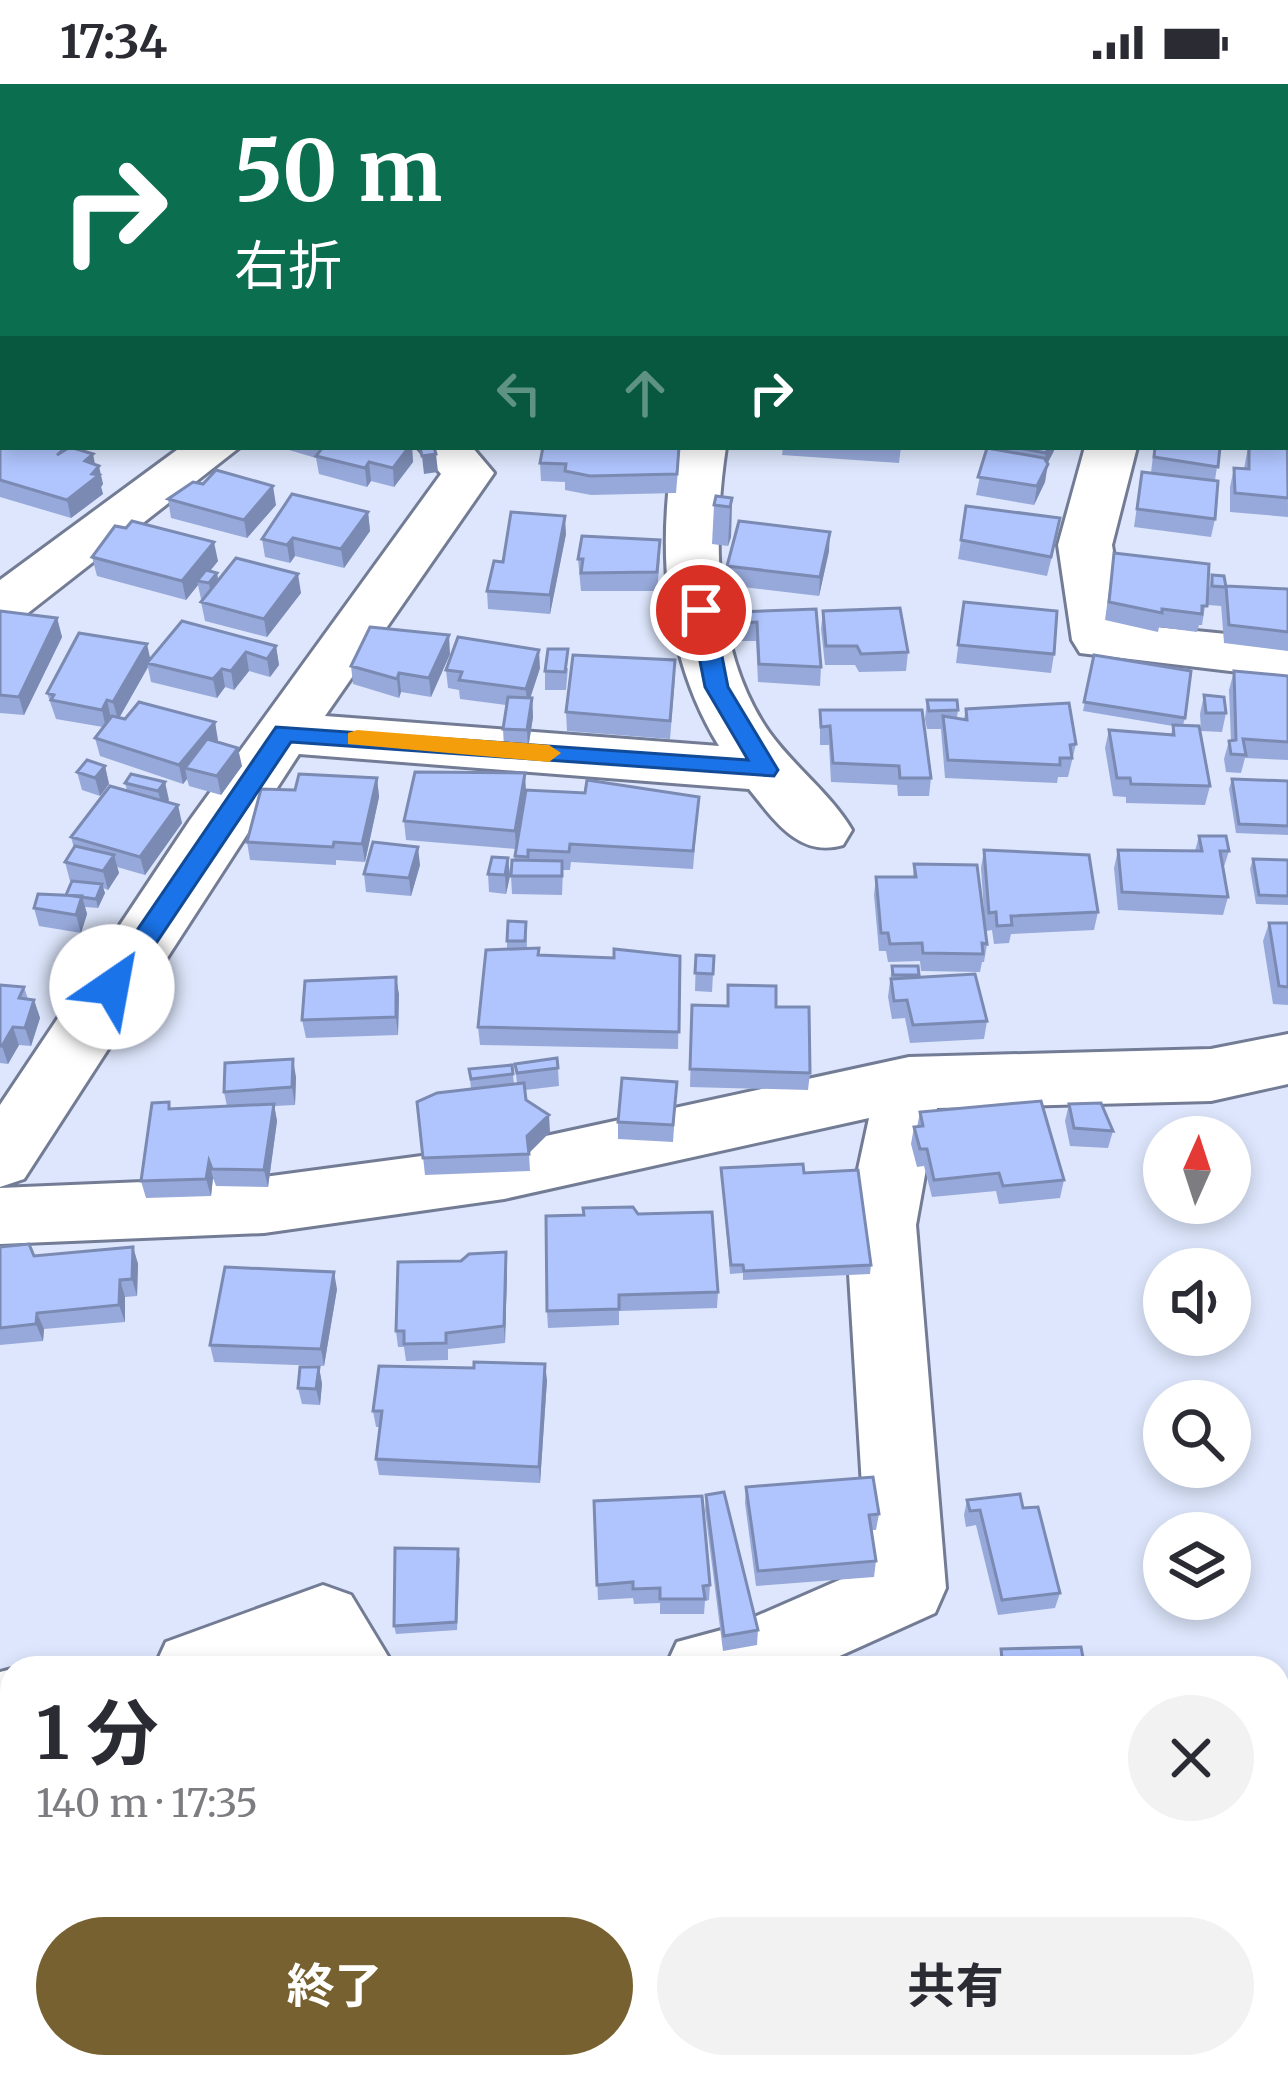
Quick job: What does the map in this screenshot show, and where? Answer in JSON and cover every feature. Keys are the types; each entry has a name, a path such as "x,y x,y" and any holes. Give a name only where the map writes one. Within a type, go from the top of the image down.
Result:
{"street":[{"path":"0,607 210,450"},
{"path":"0,1160 211,835 468,473 447,450"},
{"path":"699,450 692,488 694,572 717,687 778,790 822,830"},
{"path":"1111,450 1085,545 1100,640 1288,659"},
{"path":"284,733 766,770"},
{"path":"0,1216 264,1205 504,1172 909,1084 1211,1076 1288,1059"},
{"path":"753,1656 907,1588 881,1225 909,1084"},
{"path":"227,1656 323,1621 347,1656"}],"building":[{"path":"0,450 63,450 57,455 80,450 93,454 85,461 99,466 92,474 99,475 67,500 0,480"},
{"path":"321,450 407,450 393,468 369,462 365,468 316,456"},
{"path":"542,450 679,450 677,474 590,476 565,471 566,464 540,463"},
{"path":"986,450 1044,458 1048,464 1037,486 978,477"},
{"path":"1155,450 1220,450 1218,467 1154,457"},
{"path":"1249,450 1287,450 1288,498 1235,493 1234,468 1249,469"},
{"path":"216,470 273,486 244,520 168,499 193,482 203,484"},
{"path":"1142,472 1218,481 1215,519 1137,509"},
{"path":"292,494 368,512 341,549 293,538 287,545 262,539"},
{"path":"716,496 732,498 730,507 714,505"},
{"path":"966,506 1060,518 1051,557 961,540"},
{"path":"511,512 565,516 550,595 487,591 494,561 503,562"},
{"path":"132,521 214,542 182,581 92,557 115,526 126,528"},
{"path":"739,521 830,532 820,577 727,566"},
{"path":"582,536 660,540 657,572 581,573"},
{"path":"1114,553 1209,564 1207,606 1202,606 1202,614 1162,609 1162,613 1109,602"},
{"path":"236,558 298,574 264,619 201,602"},
{"path":"206,570 217,573 209,583 197,581"},
{"path":"1212,575 1224,576 1226,587 1212,586"},
{"path":"1226,586 1288,589 1288,632 1229,625"},
{"path":"964,602 1057,611 1054,654 958,645"},
{"path":"900,608 908,652 861,654 857,646 826,646 823,611"},
{"path":"816,609 821,667 759,664 757,622 740,623 739,612"},
{"path":"0,611 57,618 19,697 0,695"},
{"path":"182,621 276,646 267,659 246,652 231,671 222,669 213,679 147,663"},
{"path":"370,627 449,635 429,678 399,673 397,679 351,666"},
{"path":"79,633 147,644 113,702 107,700 102,710 51,700 54,695 47,693"},
{"path":"458,637 539,650 526,689 459,680 462,672 446,670"},
{"path":"548,649 568,649 565,672 545,671"},
{"path":"573,655 675,660 670,721 566,712"},
{"path":"1094,655 1191,671 1185,718 1084,702"},
{"path":"1234,671 1288,676 1288,742 1243,739 1246,755 1231,754 1229,741 1236,740"},
{"path":"1204,695 1224,697 1226,713 1206,713"},
{"path":"508,697 532,698 527,730 503,729"},
{"path":"927,700 957,700 958,710 929,711"},
{"path":"139,702 215,722 179,765 95,738 112,716 125,719"},
{"path":"1069,703 1076,744 1070,745 1072,758 1060,758 1060,765 948,760 943,716 967,720 966,709"},
{"path":"820,710 922,710 931,778 900,778 899,766 833,763 830,726 821,727"},
{"path":"1173,725 1199,726 1210,786 1131,784 1130,778 1117,778 1109,730 1174,735"},
{"path":"207,739 238,748 217,776 185,768"},
{"path":"87,760 105,766 95,778 77,772"},
{"path":"415,772 525,773 515,831 404,821"},
{"path":"131,774 165,782 158,791 125,783"},
{"path":"299,774 377,778 362,844 247,842 261,789 295,790"},
{"path":"1232,779 1288,781 1288,826 1239,824"},
{"path":"587,780 699,797 693,851 570,844 569,852 528,850 528,857 515,856 526,790 585,793"},
{"path":"110,786 178,805 140,857 71,837"},
{"path":"1199,836 1226,836 1229,851 1220,851 1228,897 1122,892 1118,850 1202,851"},
{"path":"373,842 418,847 409,878 364,874"},
{"path":"75,846 114,855 103,871 65,862"},
{"path":"984,850 1089,855 1098,912 1011,916 1012,925 997,926 996,912 989,913"},
{"path":"492,857 508,858 505,875 488,874"},
{"path":"1253,859 1288,860 1288,896 1259,895"},
{"path":"512,860 562,861 562,876 511,876"},
{"path":"914,864 977,865 987,944 982,943 983,954 923,953 922,943 890,944 888,933 881,933 876,877 916,877"},
{"path":"72,881 102,884 96,899 66,895"},
{"path":"38,894 82,896 76,915 34,908"},
{"path":"508,921 526,922 525,941 507,941"},
{"path":"1269,923 1288,923 1288,987 1279,986"},
{"path":"539,948 538,955 614,958 614,949 680,956 679,1032 478,1027 486,950"},
{"path":"696,955 714,956 713,974 695,973"},
{"path":"892,966 918,966 919,975 893,975"},
{"path":"975,974 987,1021 913,1025 907,1000 894,1001 891,979"},
{"path":"396,977 396,1017 302,1020 305,981"},
{"path":"0,985 24,987 19,998 34,1000 25,1028 13,1027 2,1046 0,1046"},
{"path":"728,985 776,986 776,1007 809,1007 810,1073 690,1069 692,1005 728,1006"},
{"path":"557,1058 558,1068 517,1073 515,1064"},
{"path":"293,1059 292,1087 224,1092 225,1063"},
{"path":"512,1065 513,1074 471,1079 469,1069"},
{"path":"622,1078 677,1082 673,1125 618,1122"},
{"path":"524,1083 526,1100 549,1115 527,1136 529,1154 423,1158 417,1102 437,1093"},
{"path":"1041,1101 1064,1180 1003,1186 999,1173 934,1180 927,1149 920,1149 914,1127 923,1126 920,1112"},
{"path":"169,1102 169,1109 274,1104 264,1170 212,1169 209,1161 206,1179 141,1181 152,1103"},
{"path":"1101,1103 1113,1131 1074,1128 1069,1104"},
{"path":"803,1164 804,1173 858,1170 871,1265 744,1271 743,1265 731,1265 721,1168"},
{"path":"633,1207 638,1214 712,1212 718,1292 619,1295 619,1309 547,1311 546,1216 584,1215 583,1208"},
{"path":"29,1244 34,1256 133,1247 132,1279 120,1280 119,1305 37,1313 36,1324 0,1328 0,1247"},
{"path":"506,1252 504,1326 446,1333 446,1343 404,1344 404,1331 396,1331 398,1262 461,1261 469,1254"},
{"path":"225,1267 334,1272 321,1349 210,1345"},
{"path":"474,1362 545,1364 539,1467 376,1459 382,1411 373,1411 379,1366 474,1368"},
{"path":"300,1367 319,1367 316,1389 298,1388"},
{"path":"873,1477 879,1514 869,1515 876,1561 758,1571 746,1487"},
{"path":"724,1492 758,1630 724,1636 706,1495"},
{"path":"1020,1494 1023,1508 1038,1507 1060,1593 1002,1600 980,1510 970,1511 967,1500"},
{"path":"702,1496 710,1585 703,1586 705,1599 660,1599 660,1588 633,1589 633,1582 597,1585 594,1501"},
{"path":"395,1548 458,1549 456,1622 394,1626"},
{"path":"1081,1647 1083,1656 1002,1656 1001,1649"}],"slow traffic":[{"path":"357,739 549,753"}],"route":[{"path":"112,987 284,733 766,770 717,687 701,610"}]}
